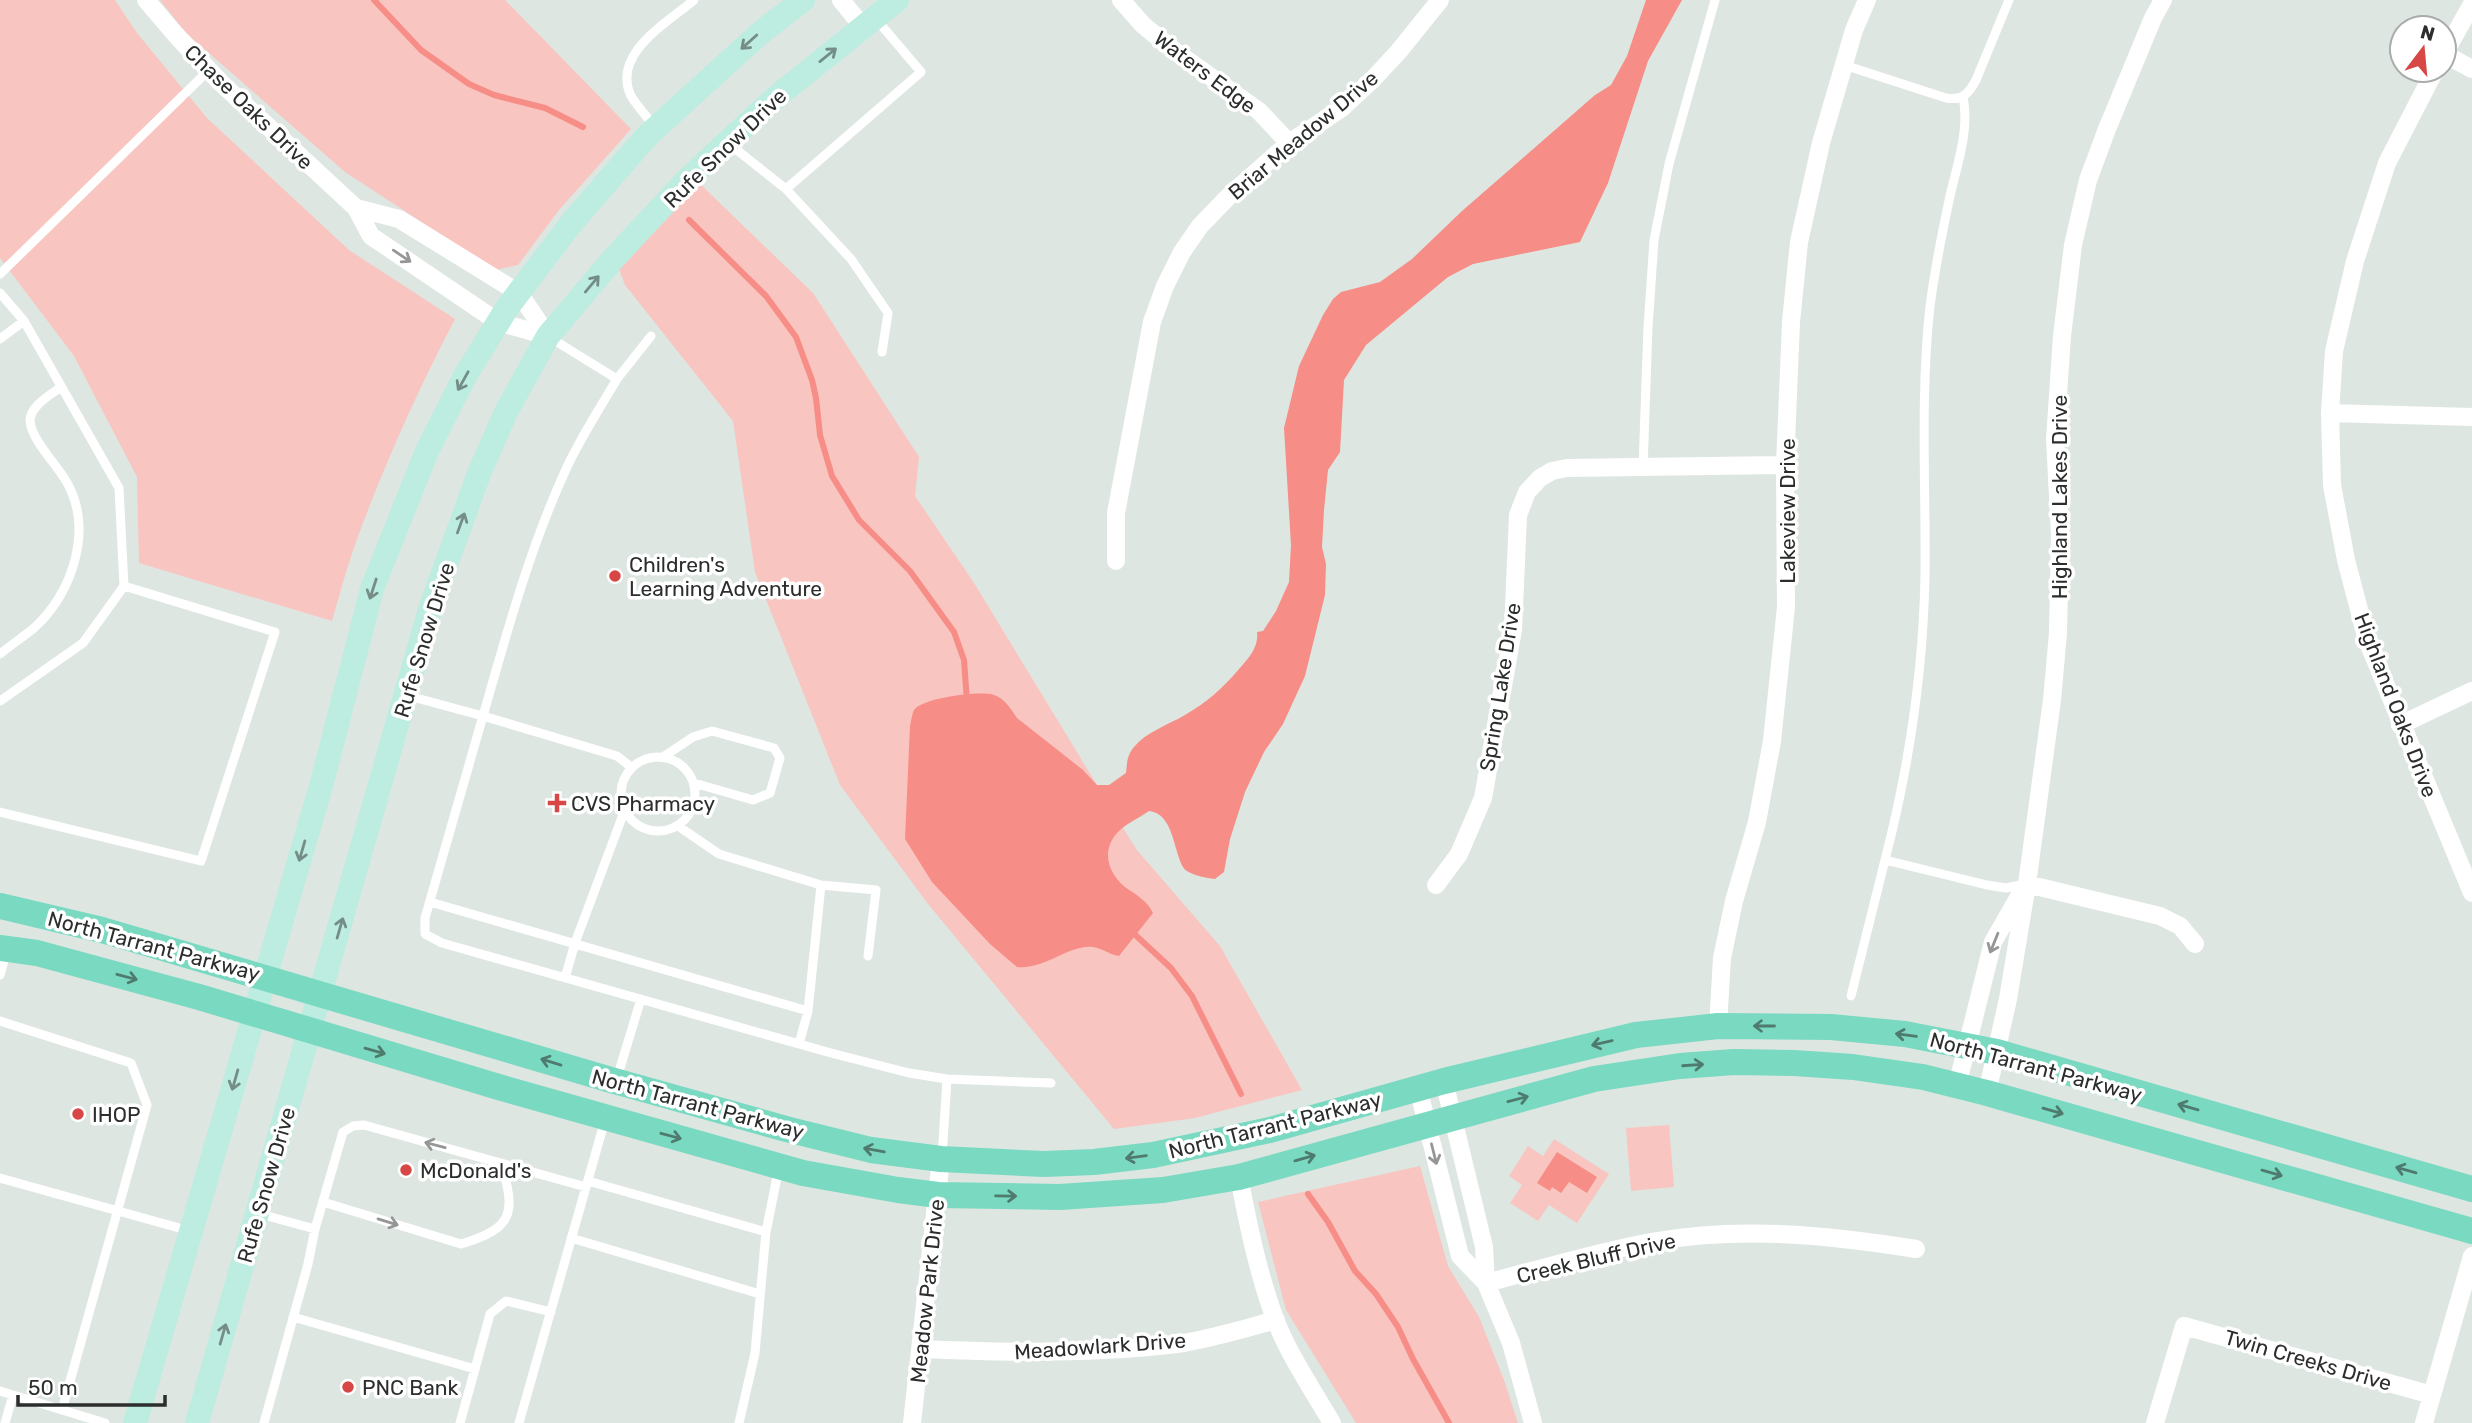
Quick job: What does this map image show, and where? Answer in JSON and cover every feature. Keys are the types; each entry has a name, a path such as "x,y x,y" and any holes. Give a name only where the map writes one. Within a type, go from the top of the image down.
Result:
{"main road":[{"path":"135,1423 321,786 372,589 427,451 465,376 498,322 573,221 655,128 759,34 803,0"},
{"name":"Rufe Snow Drive","path":"197,1423 431,606 480,471 506,412 548,336 614,258 726,142 878,11"},
{"name":"North Tarrant Parkway","path":"0,906 102,930 616,1082 847,1144 942,1160 1044,1164 1094,1162 1153,1155 1270,1130 1418,1087 1636,1035 1718,1026 1831,1027 1905,1034 1997,1052 2472,1189"},
{"name":"North Tarrant Parkway","path":"4,948 61,959 779,1166 848,1182 938,1195 1072,1196 1163,1190 1240,1177 1594,1079 1680,1066 1734,1062 1794,1063 1923,1077 2472,1231"},
{"path":"606,1118 616,1082"}],"street":[{"name":"Chase Oaks Drive","path":"146,0 209,70 356,208 371,236 498,322 548,336"},
{"path":"841,0 878,11"},
{"name":"Waters Edge","path":"1121,0 1151,32 1259,111 1289,143"},
{"name":"Briar Meadow Drive","path":"1116,561 1116,513 1152,322 1164,286 1182,252 1200,226 1228,197 1289,143 1342,108 1399,51 1440,0"},
{"name":"Lakeview Drive","path":"1718,1026 1722,958 1734,901 1757,822 1772,741 1786,607 1785,465 1791,322 1799,242 1821,143 1854,30 1867,0"},
{"name":"Highland Lakes Drive","path":"1987,1093 1997,1052 2027,884 2046,754 2058,633 2060,535 2055,439 2073,245 2088,180 2106,129 2152,19 2163,0"},
{"path":"2458,29 2472,4"},
{"name":"Highland Oaks Drive","path":"2428,84 2386,163 2355,261 2334,351 2330,413 2332,485 2346,561 2367,640 2400,725 2472,893"},
{"name":"Chase Oaks Drive","path":"356,208 399,219 519,293 548,336"},
{"path":"2330,413 2472,417"},
{"name":"Spring Lake Drive","path":"1436,886 1459,854 1483,798 1513,630 1518,515 1527,492 1540,478 1552,471 1567,468 1785,465"},
{"path":"2400,725 2472,691"},
{"path":"2027,884 2160,916 2180,926 2195,944"},
{"name":"Highland Lakes Drive","path":"1956,1086 1993,942 2027,884"},
{"path":"1444,1081 1484,1247 1486,1283 1511,1343 1533,1423"},
{"path":"1418,1087 1460,1256 1486,1283"},
{"name":"Meadow Park Drive","path":"912,1423 942,1160"},
{"path":"1240,1177 1259,1267 1276,1320 1332,1423"},
{"name":"Creek Bluff Drive","path":"1486,1283 1651,1242 1698,1236 1741,1233 1850,1238 1916,1250"},
{"path":"2424,1423 2472,1256"},
{"name":"Meadowlark Drive","path":"921,1349 994,1352 1123,1349 1179,1343 1276,1320"},
{"name":"Twin Creeks Drive","path":"2155,1423 2184,1326 2432,1395"}],"lane":[{"path":"655,128 632,96 626,78 628,62 638,48 694,0"},
{"path":"1643,468 1654,240 1669,164 1715,0"},
{"path":"1844,65 1956,100 1971,90 2009,0"},
{"path":"786,189 922,72 878,11"},
{"path":"0,274 209,70"},
{"path":"1851,996 1910,754 1925,579 1923,456 1926,351 1939,250 1962,140 1965,114 1963,97"},
{"path":"726,142 786,189 850,259 888,313 882,352"},
{"path":"0,293 24,321 119,488 124,586 83,643 1,698"},
{"path":"0,339 24,321"},
{"path":"548,336 617,379"},
{"path":"651,336 617,379 568,465 521,583 425,918 425,934 442,943 871,1064 947,1079 1051,1083"},
{"path":"0,654 36,626 55,604 67,583 76,558 76,506 67,483 32,431 30,419 34,408 61,387"},
{"path":"0,812 201,862 275,632 124,586"},
{"path":"407,696 617,757 631,767"},
{"path":"663,757 693,737 712,731 774,748 780,758 770,793 753,800 694,783"},
{"path":"565,978 575,943 624,812 620,788 631,767 646,758 663,757 676,761 687,770 694,783 695,799 690,815 678,826 658,832 648,830 638,827 624,812"},
{"path":"678,826 719,854 821,885 876,890 868,956"},
{"path":"1885,860 1987,885 2006,888 2027,884"},
{"path":"799,1044 808,1011 821,885"},
{"path":"430,902 808,1011"},
{"path":"0,975 4,948"},
{"path":"616,1082 641,999"},
{"path":"0,1021 131,1063 147,1105 66,1411 68,1423"},
{"path":"942,1160 947,1079"},
{"path":"519,1423 606,1118"},
{"path":"264,1423 308,1264 314,1229 343,1132 353,1126 363,1125 766,1232"},
{"path":"323,1202 461,1244 483,1237 503,1225 510,1208 501,1163"},
{"path":"738,1423 755,1353 766,1232 779,1166"},
{"path":"0,1178 191,1232"},
{"path":"257,1214 314,1229"},
{"path":"571,1238 760,1294"},
{"path":"460,1423 490,1314 506,1301 551,1312"},
{"path":"293,1317 475,1368"},
{"path":"0,1391 105,1423"},
{"path":"5,1423 13,1395"}],"shaded area":[{"path":"0,0 115,0 137,33 207,118 349,250 455,319 415,400 379,483 353,549 332,621 139,563 137,477 74,356 0,258"},
{"path":"160,0 505,0 631,129 559,210 518,265 495,270 345,172 186,33"},
{"path":"1646,0 1682,0 1648,61 1608,183 1580,242 1473,264 1448,277 1366,345 1344,380 1340,452 1328,470 1324,510 1322,547 1326,564 1325,595 1305,676 1283,724 1264,752 1245,792 1230,839 1224,872 1215,879 1187,871 1182,866 1165,820 1149,811 1120,830 1109,847 1109,862 1114,875 1144,901 1153,913 1119,956 1084,947 1037,965 1017,967 990,944 932,882 905,839 910,726 914,710 928,702 952,696 998,696 1017,718 1083,770 1097,785 1109,785 1126,773 1129,756 1139,742 1193,710 1220,689 1252,652 1257,632 1263,631 1276,611 1289,582 1291,545 1284,428 1299,366 1323,315 1341,292 1380,282 1412,259 1462,211 1595,95 1611,85 1627,56"},
{"path":"698,182 813,293 919,457 915,496 974,583 1136,849 1220,946 1302,1090 1195,1118 1114,1129 928,904 840,785 755,572 733,421 625,285 619,269"},
{"path":"1669,1125 1674,1187 1631,1191 1626,1128"},
{"path":"1554,1139 1609,1174 1577,1223 1549,1205 1538,1221 1510,1203 1522,1185 1509,1176 1528,1146 1543,1156"},
{"path":"1557,1152 1597,1177 1587,1193 1569,1182 1561,1193 1552,1187 1550,1191 1537,1183"},
{"path":"1420,1166 1448,1266 1479,1317 1518,1423 1356,1423 1286,1310 1258,1202"}],"waterway":[{"path":"374,0 421,50 469,84 494,95 545,108 583,127"},
{"path":"689,220 766,296 796,337 812,380 820,435 832,476 859,520 910,571 954,632 964,660 967,702"},
{"path":"1130,930 1171,968 1192,996 1241,1094"},
{"path":"1308,1194 1328,1222 1355,1271 1376,1294 1398,1327 1449,1423"}],"place":[{"name":"Children's Learning Adventure","path":"615,576"},
{"name":"CVS Pharmacy","path":"557,803"},
{"name":"IHOP","path":"78,1114"},
{"name":"McDonald's","path":"406,1170"},
{"name":"PNC Bank","path":"348,1387"}]}
